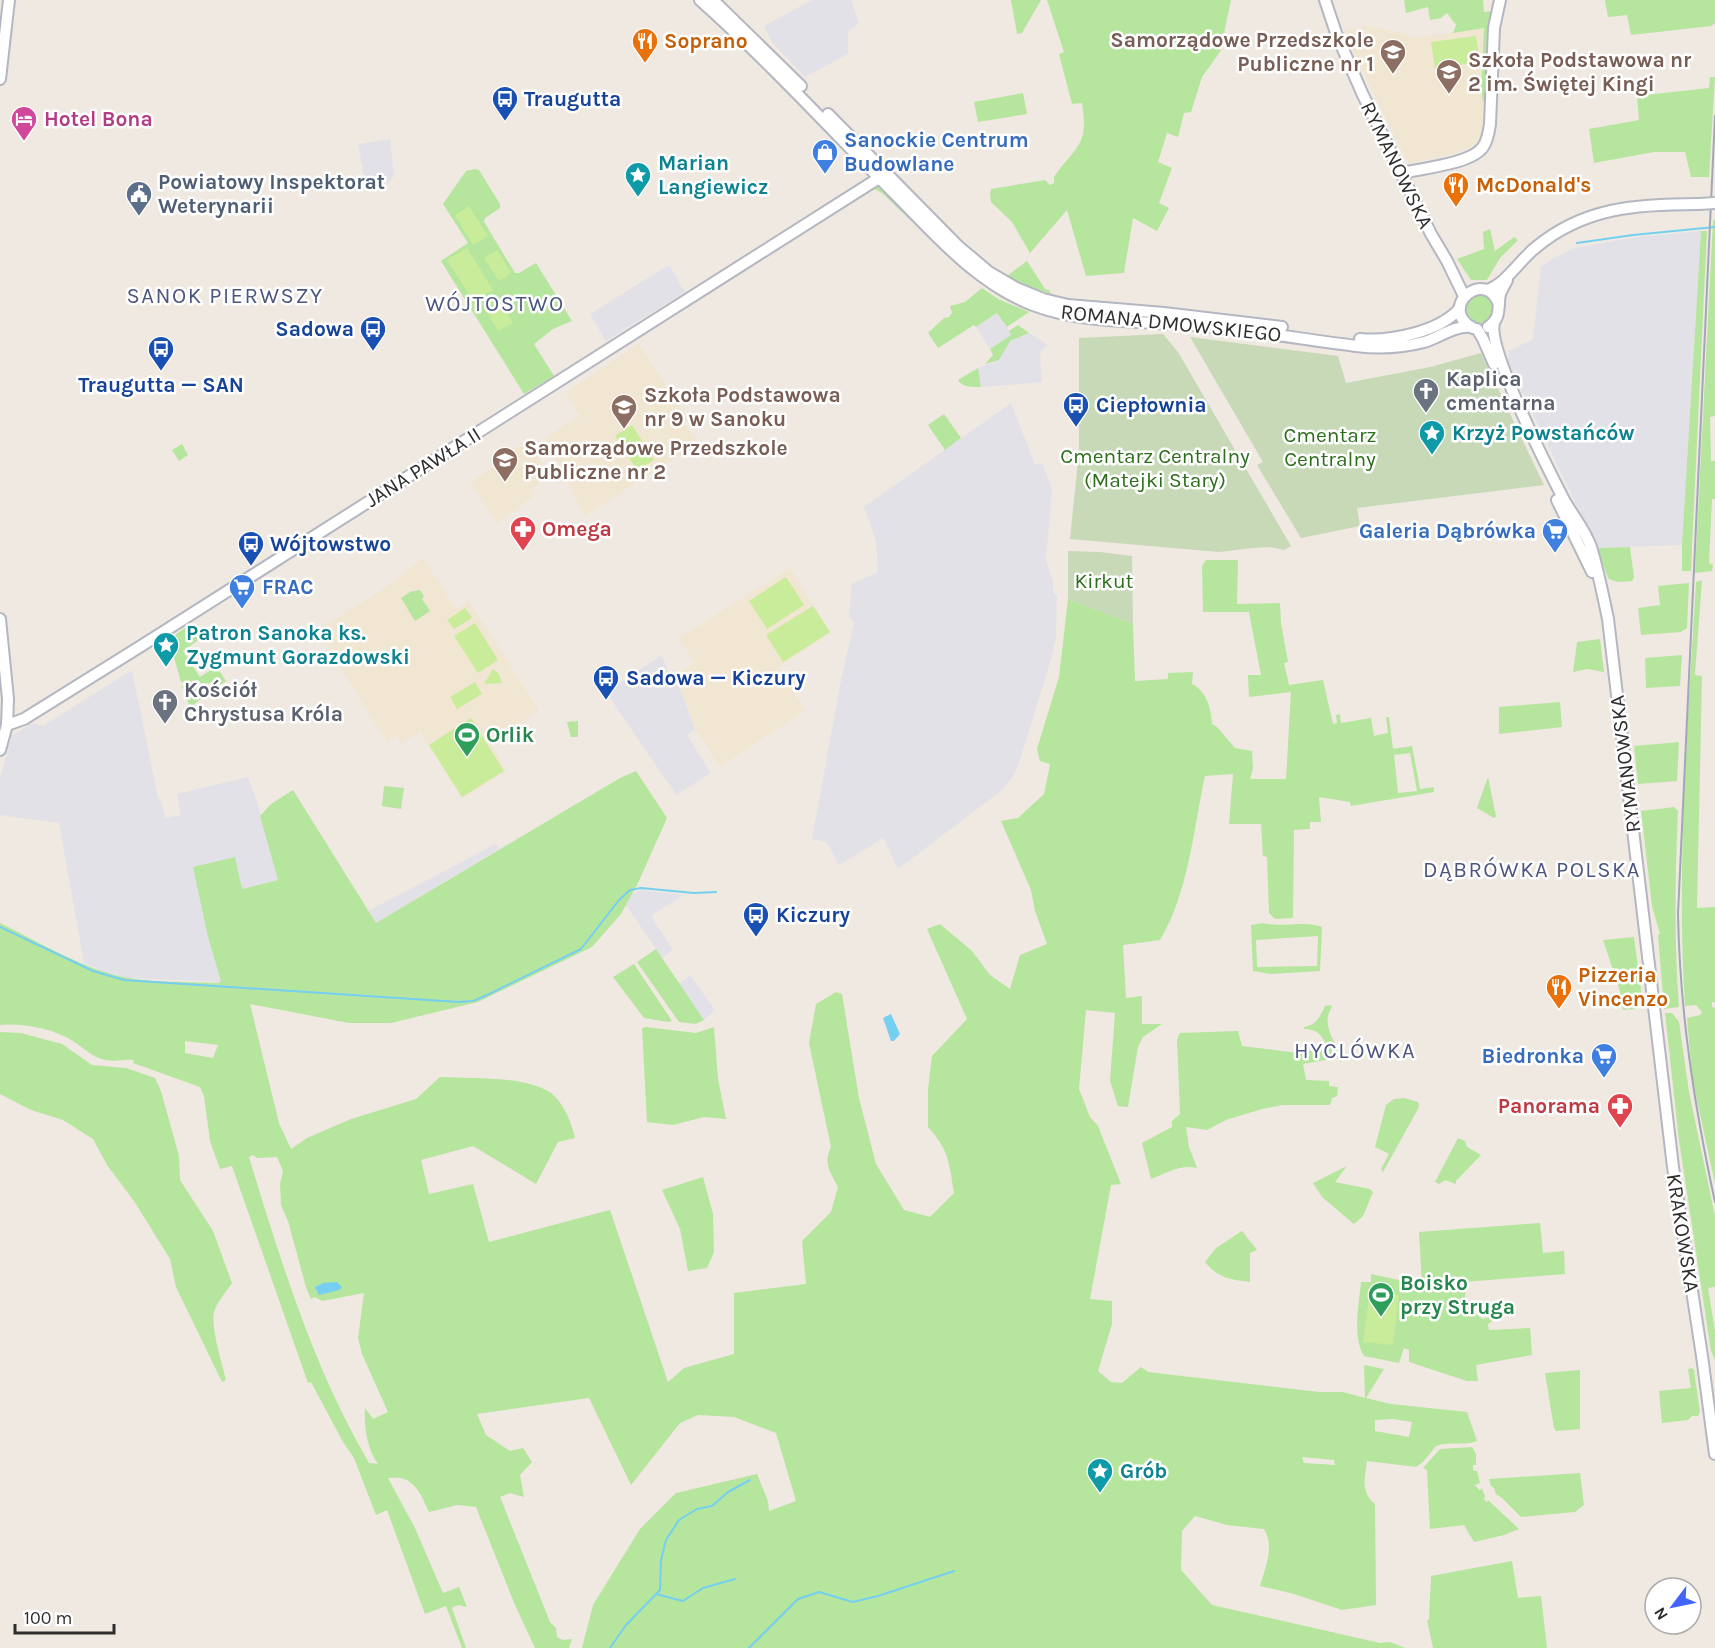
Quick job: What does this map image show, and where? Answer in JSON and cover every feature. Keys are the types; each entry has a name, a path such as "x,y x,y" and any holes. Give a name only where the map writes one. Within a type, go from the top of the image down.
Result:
{"main road":[{"path":"0,79 9,0"},
{"name":"ROMANA DMOWSKIEGO","path":"700,0 784,78 972,270 994,286 1020,299 1053,311 1098,318 1284,334 1381,348 1414,345 1437,338 1460,327 1474,328"},
{"name":"ROMANA DMOWSKIEGO","path":"713,0 785,69 878,173 979,264 1016,288 1054,302 1085,307 1224,320 1370,340 1394,338 1419,331 1450,316 1460,308"},
{"name":"RYMANOWSKA","path":"1325,0 1346,59 1431,234 1464,296"},
{"path":"1402,173 1466,159 1483,148 1490,124 1492,50 1500,0"},
{"name":"JANA PAWŁA II","path":"7,725 24,719 188,617 838,203 878,173"},
{"path":"1512,272 1500,296 1499,315 1494,323 1488,327 1474,328 1462,319 1460,308 1464,296 1496,286 1535,248 1556,232 1576,221 1591,215 1632,207 1715,203"},
{"name":"RYMANOWSKA","path":"1447,261 1469,286 1481,290"},
{"path":"1481,290 1495,296 1499,305"},
{"name":"RYMANOWSKA","path":"1494,323 1492,336 1503,369 1565,501 1587,538 1601,589 1610,639 1654,1012"},
{"name":"RYMANOWSKA","path":"1474,328 1484,339 1515,411 1601,589"},
{"path":"0,619 8,699 7,725 0,750"},
{"name":"KRAKOWSKA","path":"1654,1012 1672,1167 1715,1454"}],"shaded area":[{"path":"812,0 851,0 859,23 848,32 848,54 805,77 772,42 764,26"},
{"name":"Szkoła Podstawowa nr 2 im. Świętej Kingi","path":"1366,26 1405,33 1412,38 1484,28 1481,89 1486,117 1478,144 1456,153 1411,163 1407,161 1344,33 1346,30"},
{"path":"390,139 394,176 388,182 366,187 358,144"},
{"path":"1701,231 1682,545 1597,548 1508,362 1509,351 1533,339 1541,267 1552,259 1574,248 1638,237"},
{"path":"669,265 685,292 606,341 590,314"},
{"path":"998,313 1012,335 990,349 976,327"},
{"path":"1029,333 1048,345 1040,352 1042,382 981,387 978,368 999,360 1010,341"},
{"name":"Szkoła Podstawowa nr 9 w Sanoku","path":"639,344 688,419 684,422 698,443 585,516 545,438 580,416 566,392"},
{"path":"1011,403 1035,464 1042,463 1052,489 1046,560 1053,582 1053,592 1057,596 1056,637 1052,656 1020,760 1013,776 1001,791 898,869 883,837 839,865 826,842 812,839 841,680 854,623 849,617 852,584 878,572 876,540 864,507"},
{"path":"528,441 550,475 531,489 535,495 497,523 471,482 503,461 504,463 511,459 508,453"},
{"path":"423,558 456,609 469,601 539,711 489,741 507,770 462,799 420,732 401,743 397,736 387,742 317,630 388,586"},
{"path":"790,568 831,633 778,667 805,711 720,767 696,729 676,675 695,663 679,638"},
{"path":"662,655 672,683 678,682 695,729 687,735 711,773 676,795 606,692"},
{"path":"132,670 158,798 162,803 165,818 181,815 177,794 248,777 258,805 278,880 242,889 194,867 208,937 222,982 128,978 107,973 84,963 59,823 0,815 0,778 12,736 32,723 43,726"},
{"path":"496,844 499,849 376,923 368,911"},
{"path":"641,890 683,895 651,916 673,950 662,958 626,905 633,893"},
{"path":"690,975 715,1010 704,1020 679,984"}],"green space":[{"path":"1011,0 1041,0 1022,33 1017,34"},
{"path":"1047,0 1231,0 1220,52 1202,77 1191,112 1184,113 1178,137 1167,133 1158,162 1172,168 1159,203 1169,208 1157,231 1133,218 1124,273 1086,276 1067,210 1030,253 1012,222 991,202 991,189 1045,180 1050,185 1054,183 1054,177 1082,137 1084,118 1082,103 1072,104 1059,54 1064,52"},
{"path":"1404,0 1483,0 1484,12 1491,11 1494,6 1487,51 1486,100 1483,102 1481,89 1484,28 1453,33 1456,25 1447,13 1441,18 1430,20 1428,7 1406,13"},
{"path":"1605,0 1715,0 1715,23 1711,26 1631,35 1627,15 1608,17"},
{"path":"1476,36 1480,62 1435,68 1431,42"},
{"path":"1710,77 1715,77 1709,177 1691,177 1685,152 1654,152 1594,163 1589,129 1639,120 1637,96 1709,88"},
{"path":"1023,93 1027,114 978,122 974,102"},
{"path":"479,170 500,204 500,208 485,218 484,222 515,273 536,263 572,321 553,329 534,344 554,376 524,394 441,261 468,243 443,204 466,171"},
{"path":"879,187 963,267 962,269 882,193 872,188"},
{"path":"469,206 488,236 473,245 455,215"},
{"path":"1713,220 1715,220 1715,416 1710,417 1711,461 1715,461 1715,499 1712,499 1709,563 1713,565 1712,571 1695,573"},
{"path":"1490,229 1495,251 1514,237 1518,240 1500,258 1487,280 1471,280 1457,259 1484,249 1483,232"},
{"path":"1701,231 1707,231 1691,571 1682,571 1682,545"},
{"path":"467,248 493,290 474,302 447,260"},
{"path":"497,250 511,273 499,281 484,258"},
{"path":"1027,261 1045,289 1051,294 1007,276"},
{"path":"967,271 1030,308 1030,311 1000,297 965,272"},
{"path":"982,288 998,299 1029,312 1007,327 997,313 938,348 928,333 944,318 949,317 952,313 950,306 965,302"},
{"path":"1480,294 1491,298 1495,309 1491,320 1480,324 1469,320 1465,309 1469,298"},
{"path":"502,305 513,323 498,331 488,314"},
{"path":"1018,325 1029,333 1010,341 999,360 985,364 993,355 990,349 1011,335 1009,331"},
{"name":"Cmentarz Centralny (Matejki Stary)","path":"1163,334 1178,352 1291,546 1284,550 1270,547 1219,552 1070,539 1079,451 1079,338"},
{"name":"Cmentarz Centralny","path":"1190,337 1338,356 1346,383 1430,367 1481,353 1544,485 1357,508 1360,526 1301,538 1257,465 1263,462"},
{"path":"978,368 981,387 965,386 960,383 958,380"},
{"path":"944,414 961,438 945,450 928,425"},
{"path":"632,425 654,460 637,470 615,436"},
{"path":"182,444 188,455 179,461 172,450"},
{"path":"1630,547 1634,577 1632,581 1611,580 1608,578 1597,548"},
{"name":"Kirkut","path":"1068,551 1132,556 1133,624 1068,599"},
{"path":"1206,560 1238,560 1237,604 1280,603 1288,662 1284,663 1289,685 1323,680 1333,724 1337,723 1336,715 1340,714 1341,723 1371,718 1374,736 1388,733 1386,717 1389,717 1393,749 1412,746 1420,789 1434,787 1434,792 1351,806 1350,802 1319,797 1321,822 1310,822 1310,829 1294,830 1293,918 1275,919 1269,913 1267,857 1263,856 1261,824 1229,824 1233,774 1205,776 1184,881 1170,921 1160,940 1123,945 1126,998 1142,996 1142,1024 1162,1024 1143,1037 1138,1047 1128,1107 1118,1106 1110,1081 1115,1013 1086,1010 1079,1089 1090,1117 1098,1126 1121,1184 1111,1185 1090,1299 1112,1301 1112,1324 1098,1371 1111,1382 1122,1383 1141,1367 1148,1372 1319,1392 1343,1392 1365,1398 1364,1365 1384,1369 1366,1398 1391,1404 1467,1412 1477,1441 1436,1446 1416,1467 1367,1461 1365,1489 1375,1504 1376,1605 1342,1610 1294,1594 1260,1586 1269,1550 1264,1529 1227,1525 1195,1516 1182,1531 1181,1570 1212,1605 1380,1643 1390,1642 1405,1648 582,1648 593,1605 640,1529 676,1493 757,1474 768,1501 769,1511 796,1501 776,1433 734,1417 698,1415 680,1423 631,1485 589,1398 477,1414 486,1435 510,1451 523,1448 532,1462 520,1475 524,1497 510,1493 500,1497 550,1622 556,1628 557,1637 563,1640 572,1639 569,1648 535,1648 515,1605 476,1507 457,1505 429,1512 419,1491 410,1482 397,1477 388,1478 415,1528 443,1593 459,1587 467,1607 458,1605 452,1608 466,1648 462,1648 446,1606 425,1614 387,1510 376,1515 354,1458 311,1382 308,1383 232,1166 220,1169 210,1141 204,1096 200,1087 133,1063 134,1060 101,1059 73,1041 48,1030 28,1026 0,1025 0,923 67,957 121,977 218,983 221,981 208,937 193,867 235,857 242,889 278,880 260,816 271,804 293,790 376,923 620,778 636,771 667,818 638,883 621,914 592,947 478,1002 391,1023 349,1023 250,1004 279,1123 291,1149 307,1138 351,1119 416,1099 440,1077 482,1078 527,1083 540,1087 556,1097 567,1114 575,1138 558,1142 536,1184 473,1146 421,1160 429,1194 473,1184 489,1242 610,1210 668,1382 684,1368 734,1354 734,1293 806,1284 802,1241 831,1212 838,1187 828,1167 831,1147 809,1043 816,1004 836,992 842,994 859,1098 876,1164 904,1210 930,1217 954,1193 947,1157 928,1127 928,1089 932,1056 967,1019 927,929 940,924 972,951 990,975 1010,989 1020,955 1047,944 1035,911 1031,890 1001,821 1018,818 1044,794 1050,764 1040,761 1037,749 1059,677 1068,599 1133,624 1135,681 1168,679 1168,673 1193,672 1192,684 1201,691 1207,701 1212,724 1235,748 1252,751 1253,768 1250,779 1286,779 1291,692 1249,697 1248,675 1261,675 1249,612 1203,612 1202,566","holes":["1410,753 1417,791 1398,793 1394,755","185,1041 218,1045 213,1058 185,1053","253,1155 257,1158 277,1157 283,1171 280,1184 281,1205 288,1221 311,1299 315,1297 322,1301 364,1293 358,1338 362,1354 388,1412 373,1419 365,1408 367,1438 378,1464 369,1463 349,1427 315,1352 286,1275 249,1157","1393,1419 1412,1422 1409,1437 1375,1431 1375,1420","1302,1457 1334,1460 1335,1465 1304,1463"]},
{"path":"786,577 804,605 767,629 749,601"},
{"path":"1702,580 1695,675 1702,676 1697,908 1715,907 1715,1002 1712,1002 1712,1007 1715,1008 1715,1184 1692,1077 1687,1018 1700,1015 1702,1012 1696,1005 1685,1006 1683,953 1682,847 1687,741 1696,582"},
{"path":"1689,583 1687,628 1681,632 1641,635 1638,608 1660,605 1658,586"},
{"path":"420,590 424,597 422,599 430,611 415,621 401,598 410,592"},
{"path":"813,606 830,632 783,662 766,635"},
{"path":"465,608 472,618 454,629 447,620"},
{"path":"475,623 498,660 478,673 454,636"},
{"path":"188,626 197,637 197,641 183,651 200,677 214,668 218,669 226,681 222,684 181,682 169,639"},
{"path":"1600,639 1604,672 1587,669 1573,672 1577,642"},
{"path":"1682,655 1680,686 1646,688 1645,658"},
{"path":"493,669 499,674 502,683 484,684"},
{"path":"475,682 482,694 457,709 450,697"},
{"path":"182,686 218,687 190,707"},
{"path":"1560,702 1562,727 1499,734 1499,707"},
{"name":"Orlik","path":"471,718 504,771 462,797 429,745"},
{"path":"578,721 578,737 571,737 567,722"},
{"path":"1679,742 1677,781 1638,784 1634,746"},
{"path":"1488,777 1496,816 1494,818 1477,808"},
{"path":"384,786 404,788 401,809 382,806"},
{"path":"1674,807 1678,811 1676,958 1679,1007 1664,1009 1658,935 1660,934 1652,906 1641,811"},
{"path":"1308,924 1322,927 1320,971 1271,974 1253,971 1251,925","holes":["1318,936 1317,966 1257,967 1256,940"]},
{"path":"1634,937 1642,998 1641,1004 1636,1009 1623,1010 1620,991 1603,940"},
{"path":"656,949 704,1020 696,1024 679,1022 637,962"},
{"path":"634,964 672,1021 644,1018 613,977"},
{"path":"1325,1006 1332,1007 1328,1026 1343,1058 1341,1062 1337,1058 1303,1064 1306,1080 1329,1081 1329,1086 1338,1087 1337,1096 1332,1098 1330,1105 1282,1105 1226,1120 1207,1130 1186,1127 1189,1147 1197,1168 1179,1168 1151,1179 1142,1143 1172,1127 1172,1121 1180,1114 1177,1039 1180,1033 1238,1031 1242,1046 1298,1053 1327,1048 1319,1034 1313,1030 1304,1029 1304,1027 1315,1022"},
{"path":"1665,1013 1672,1013 1679,1022 1689,1092 1715,1216 1715,1287 1708,1288 1715,1331 1715,1360 1711,1351 1679,1140"},
{"path":"714,1027 718,1079 726,1119 704,1117 673,1125 647,1122 642,1028 696,1033"},
{"path":"0,1032 21,1033 62,1044 92,1065 126,1068 155,1078 161,1091 179,1156 180,1180 213,1231 232,1283 217,1305 213,1319 226,1380 222,1382 176,1287 170,1259 134,1201 107,1165 93,1139 63,1120 31,1110 0,1094"},
{"path":"1404,1098 1418,1102 1419,1107 1383,1172 1381,1169 1389,1154 1375,1147 1386,1105 1394,1099"},
{"path":"1458,1138 1465,1141 1467,1147 1481,1155 1456,1181 1456,1184 1445,1180 1439,1184 1435,1182"},
{"path":"1347,1166 1335,1182 1370,1189 1373,1192 1363,1216 1354,1224 1322,1197 1313,1183"},
{"path":"703,1177 713,1214 714,1252 707,1268 688,1271 680,1229 662,1190"},
{"path":"1540,1223 1543,1253 1564,1251 1565,1274 1464,1282 1466,1300 1473,1311 1483,1319 1498,1314 1499,1317 1488,1324 1489,1330 1530,1328 1532,1355 1476,1365 1478,1381 1467,1381 1409,1362 1409,1350 1404,1348 1399,1363 1364,1356 1360,1349 1357,1330 1361,1282 1371,1282 1371,1274 1422,1285 1419,1232"},
{"path":"1242,1231 1257,1250 1250,1253 1250,1282 1220,1275 1205,1262 1216,1248"},
{"name":"Boisko przy Struga","path":"1370,1291 1399,1295 1393,1345 1363,1342"},
{"path":"1692,1368 1700,1412 1698,1416 1692,1416 1688,1420 1662,1423 1659,1391 1691,1388 1688,1369"},
{"path":"1580,1370 1580,1429 1556,1431 1545,1373"},
{"path":"1472,1447 1476,1454 1476,1465 1473,1465 1473,1470 1477,1471 1480,1483 1475,1485 1479,1490 1482,1489 1487,1502 1488,1500 1519,1529 1474,1542 1464,1525 1430,1529 1427,1470 1423,1468 1440,1449"},
{"path":"1580,1473 1584,1505 1575,1512 1521,1517 1496,1494 1489,1479"},
{"path":"1512,1561 1518,1598 1541,1596 1547,1648 1433,1648 1427,1620 1429,1620 1431,1576"}],"water":[{"path":"891,1014 900,1034 894,1041 891,1041 883,1018"},
{"path":"337,1282 342,1287 339,1290 319,1295 315,1287 323,1283"}],"waterway":[{"path":"1577,243 1715,227"},
{"path":"0,927 93,971 124,980 458,1002 473,1001 485,996 581,949 619,900 630,890 641,888 694,893 716,892"},
{"path":"610,1648 626,1625 660,1590 661,1560 666,1540 679,1520 697,1509 712,1506 728,1492 750,1480"},
{"path":"749,1648 798,1599 819,1592 853,1602 954,1571"},
{"path":"656,1594 683,1601 703,1588 735,1579"}],"railway":[{"path":"1715,116 1678,914 1679,951 1689,1059 1715,1202"}],"place":[{"name":"Soprano","path":"645,64"},
{"name":"Samorządowe Przedszkole Publiczne nr 1","path":"1393,75"},
{"name":"Szkoła Podstawowa nr 2 im. Świętej Kingi","path":"1449,95"},
{"name":"Traugutta","path":"505,122"},
{"name":"Hotel Bona","path":"24,142"},
{"name":"Sanockie Centrum Budowlane","path":"825,175"},
{"name":"Marian Langiewicz","path":"638,198"},
{"name":"McDonald's","path":"1456,208"},
{"name":"Powiatowy Inspektorat Weterynarii","path":"139,217"},
{"name":"Sadowa","path":"373,352"},
{"name":"Traugutta — SAN","path":"161,372"},
{"name":"Kaplica cmentarna","path":"1426,414"},
{"name":"Ciepłownia","path":"1076,428"},
{"name":"Szkoła Podstawowa nr 9 w Sanoku","path":"624,430"},
{"name":"Krzyż Powstańców","path":"1432,456"},
{"name":"Samorządowe Przedszkole Publiczne nr 2","path":"505,483"},
{"name":"Omega","path":"523,552"},
{"name":"Galeria Dąbrówka","path":"1555,554"},
{"name":"Wójtowstwo","path":"251,567"},
{"name":"FRAC","path":"242,610"},
{"name":"Patron Sanoka ks. Zygmunt Gorazdowski","path":"166,668"},
{"name":"Sadowa — Kiczury","path":"606,701"},
{"name":"Kościół Chrystusa Króla","path":"165,725"},
{"name":"Orlik","path":"467,758"},
{"name":"Kiczury","path":"756,938"},
{"name":"Pizzeria Vincenzo","path":"1559,1010"},
{"name":"Biedronka","path":"1604,1079"},
{"name":"Panorama","path":"1620,1129"},
{"name":"Boisko przy Struga","path":"1381,1318"},
{"name":"Grób","path":"1100,1494"}],"district":[{"name":"SANOK PIERWSZY","path":"225,295"},
{"name":"WÓJTOSTWO","path":"495,303"},
{"name":"DĄBRÓWKA POLSKA","path":"1532,869"},
{"name":"HYCLÓWKA","path":"1355,1050"}]}
